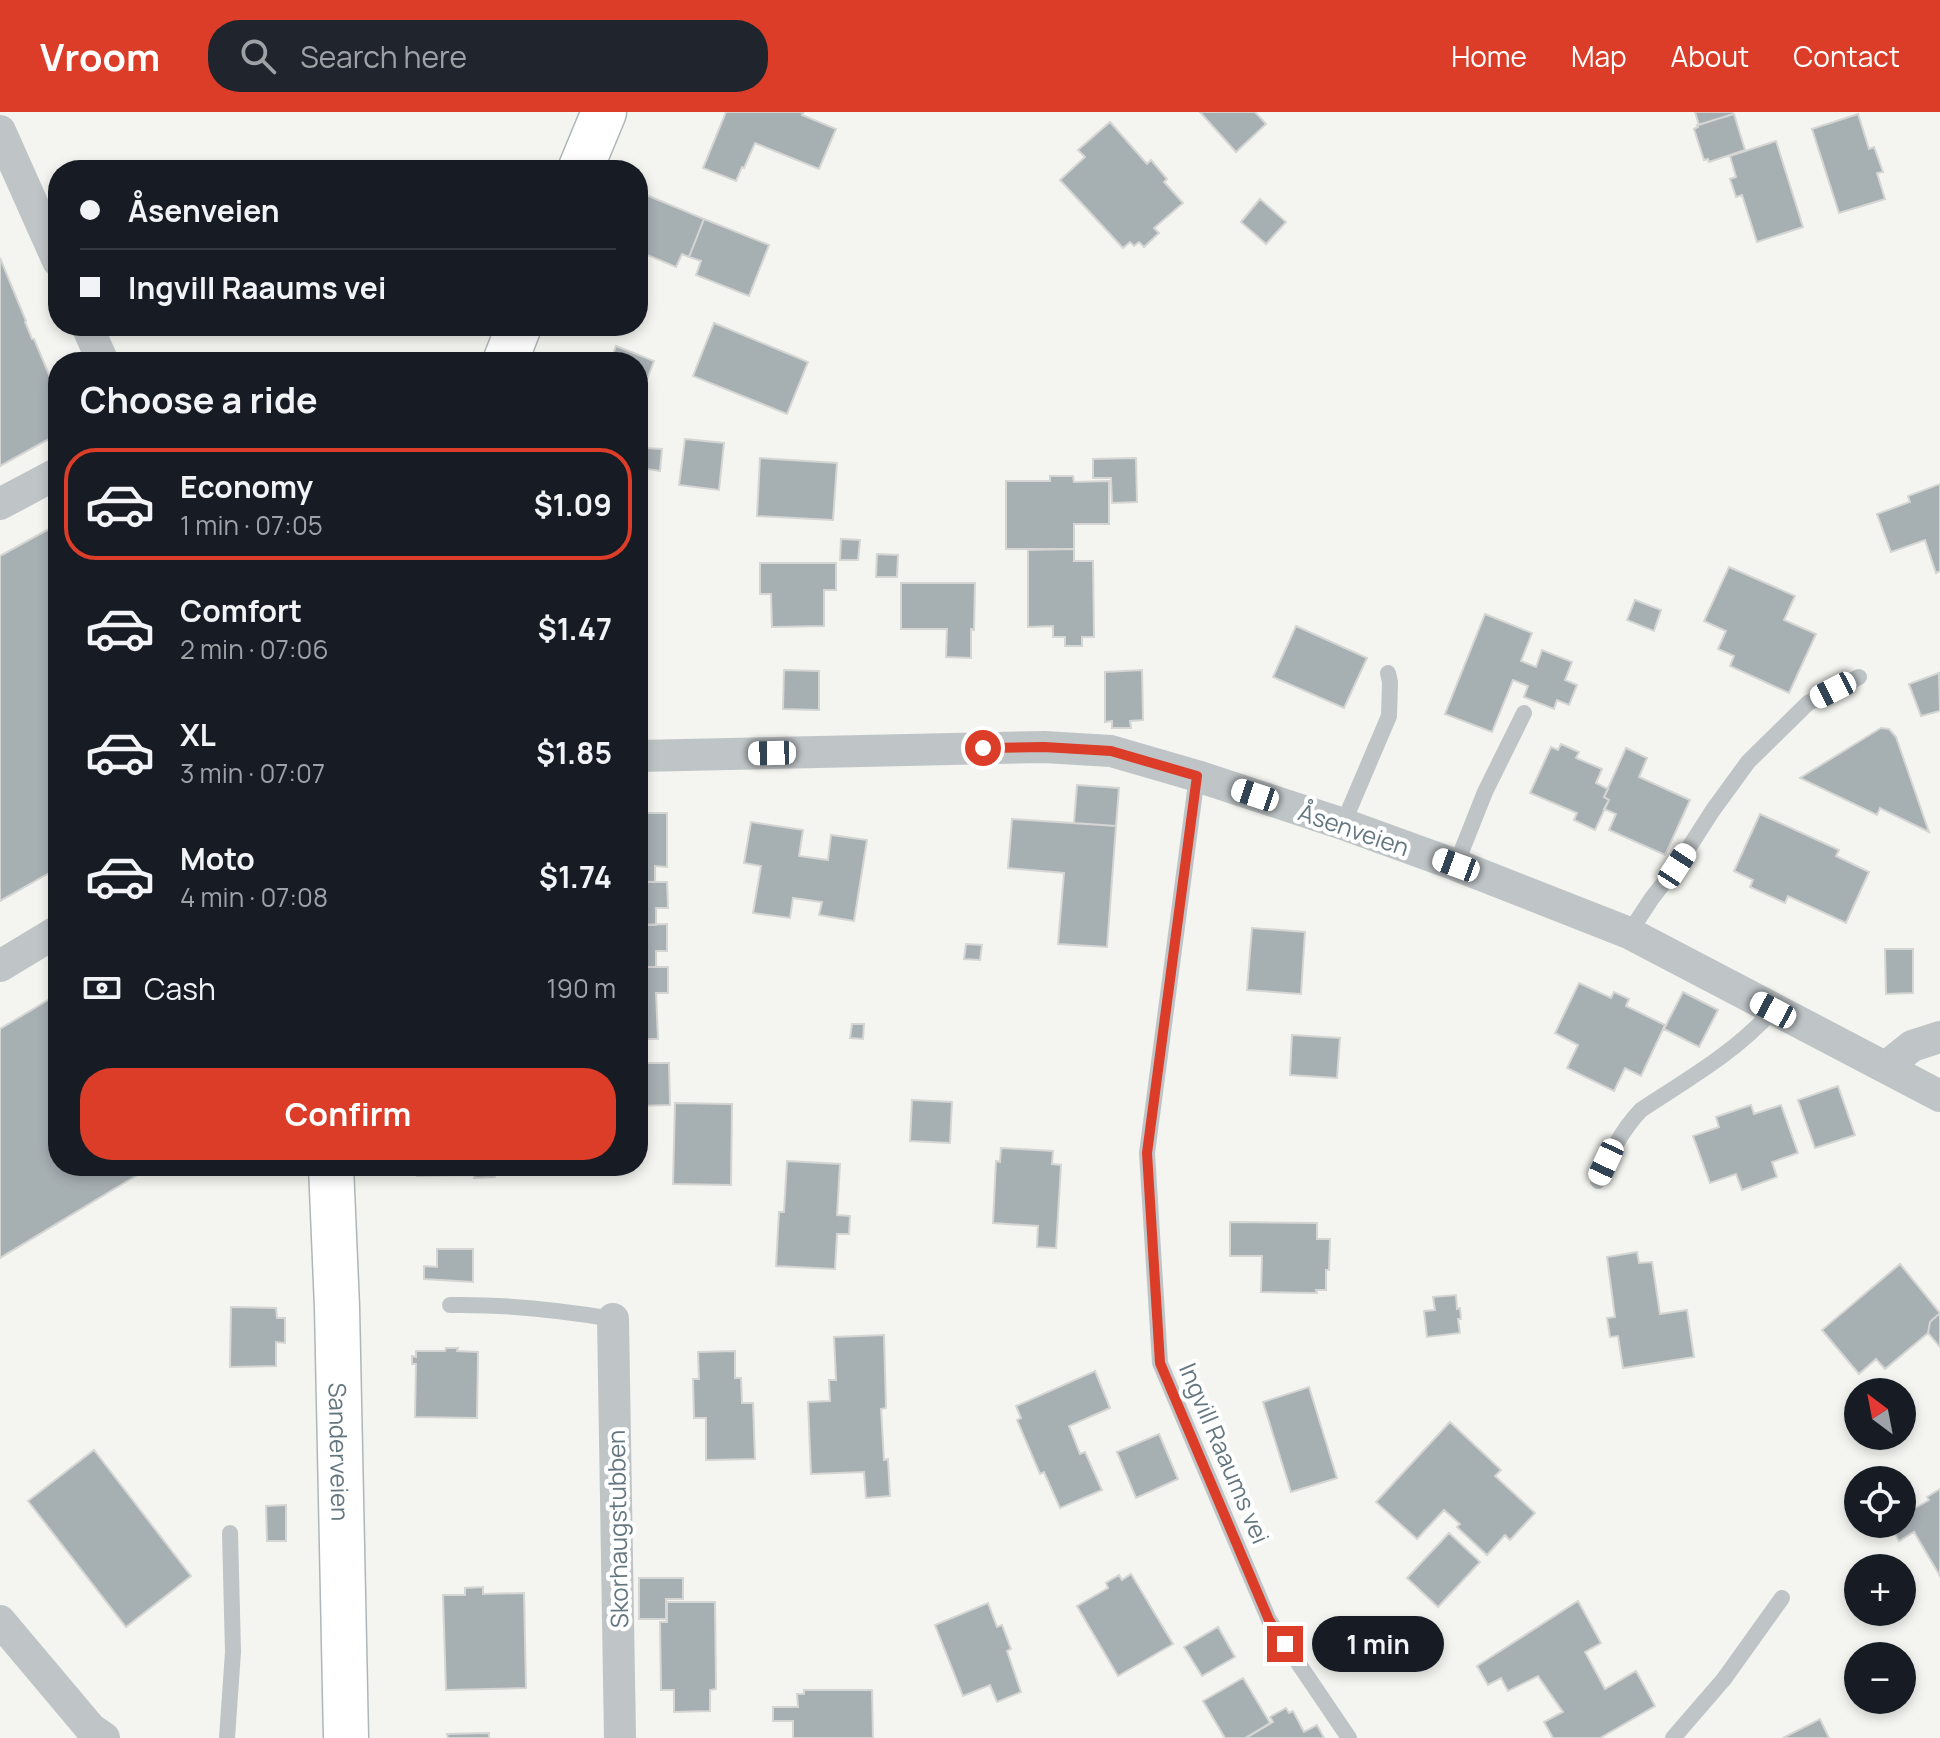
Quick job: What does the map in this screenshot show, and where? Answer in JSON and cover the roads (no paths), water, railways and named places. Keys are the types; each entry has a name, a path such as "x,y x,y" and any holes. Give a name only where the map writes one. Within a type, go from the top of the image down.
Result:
{"main road":[{"path":"584,160 604,112"},
{"name":"Sanderveien","path":"331,1176 346,1738"}],"street":[{"path":"0,131 48,239"},
{"path":"0,504 48,478"},
{"name":"Åsenveien","path":"648,756 1044,747 1111,751 1343,824 1629,933 1940,1096"},
{"path":"0,966 48,937"},
{"path":"1886,1067 1912,1046 1940,1037"},
{"name":"Skorhaugstubben","path":"613,1319 620,1738"},
{"path":"0,1621 92,1735"}],"lane":[{"path":"1343,824 1389,716 1388,673"},
{"path":"1629,933 1748,762 1808,703 1859,677"},
{"path":"1456,865 1485,792 1524,713"},
{"name":"Ingvill Raaums vei","path":"1197,776 1147,1153 1160,1363 1269,1620 1349,1738"},
{"path":"1598,1181 1615,1144 1641,1110 1724,1056 1773,1010"},
{"path":"450,1305 530,1307 613,1319"},
{"path":"227,1738 233,1652 230,1533"},
{"path":"1673,1738 1724,1679 1782,1598"}]}
